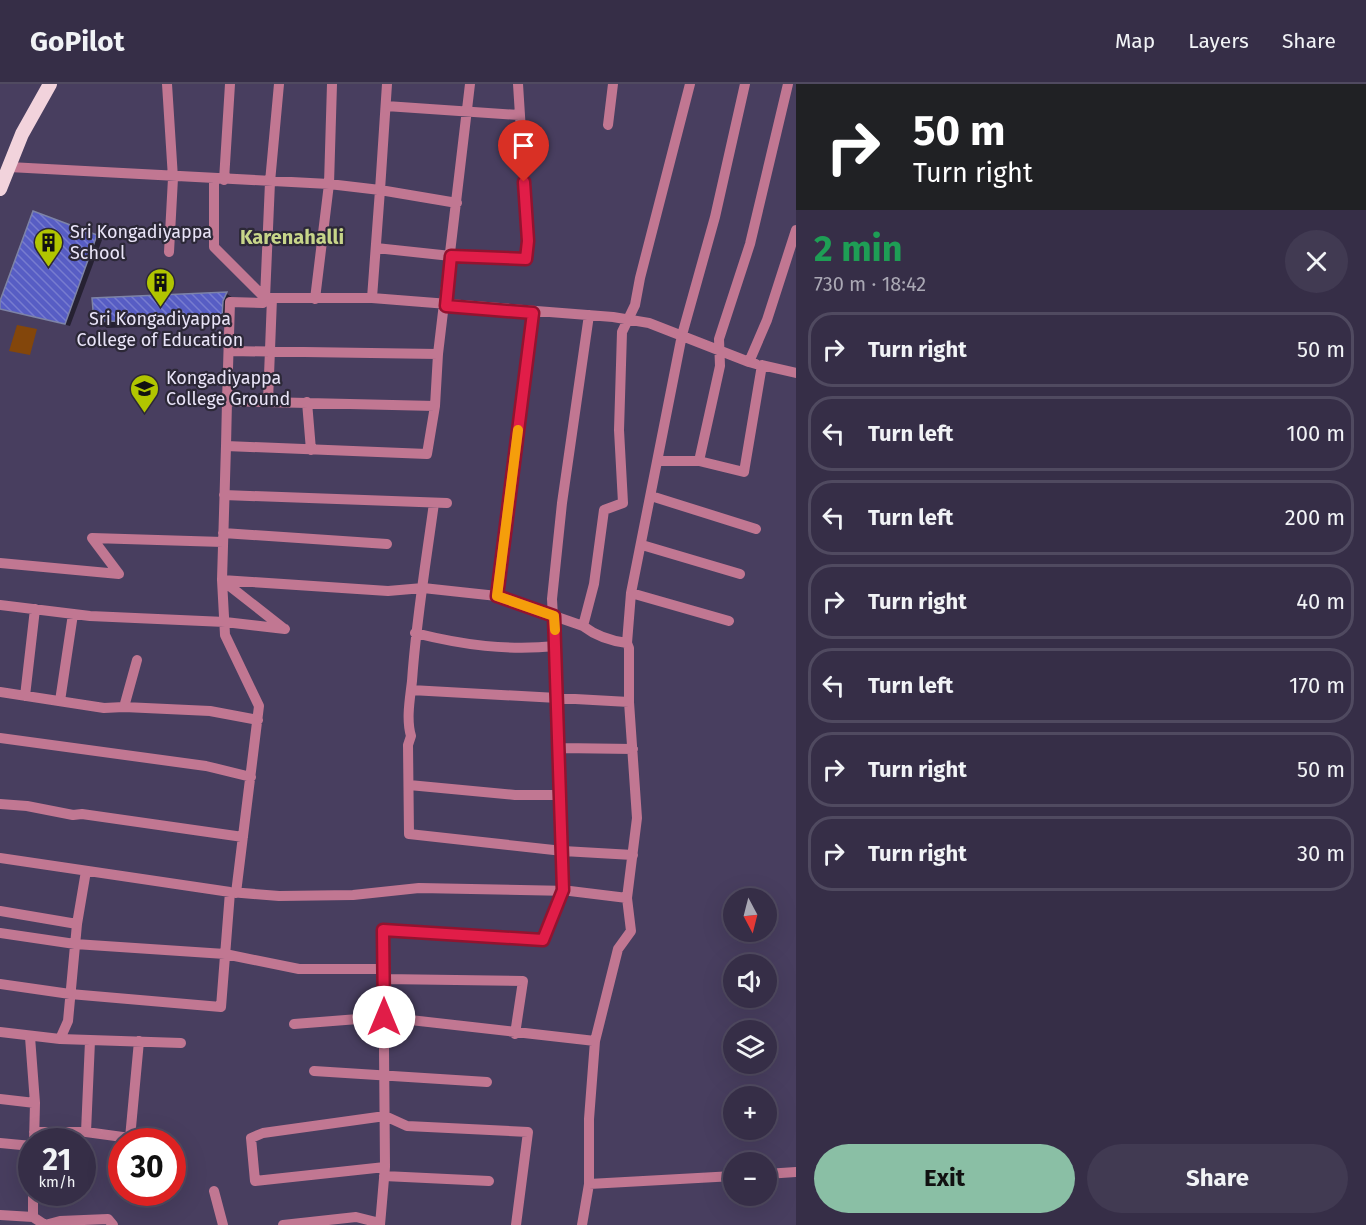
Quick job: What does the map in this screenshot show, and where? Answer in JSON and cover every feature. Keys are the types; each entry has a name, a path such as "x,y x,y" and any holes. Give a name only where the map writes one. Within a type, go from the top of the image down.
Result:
{"main road":[{"path":"0,189 22,134 50,84"}],"street":[{"path":"167,84 173,178 169,252"},
{"path":"230,84 214,247 269,298"},
{"path":"268,401 270,182 279,84"},
{"path":"315,299 329,184 332,84"},
{"path":"372,298 387,84"},
{"path":"225,446 427,454 435,406 438,354 446,306 470,84"},
{"path":"376,248 451,256 526,259 528,241 518,84"},
{"path":"608,125 613,84"},
{"path":"583,626 595,581 604,510 623,503 619,430 622,333 635,305 690,84"},
{"path":"582,1225 589,1184 589,1119 595,1041 618,949 631,931 627,898 637,818 627,643 631,593 682,335 715,217 745,84"},
{"path":"699,461 720,366 720,339 750,244 788,84"},
{"path":"386,106 519,115"},
{"path":"5,173 329,184 457,203"},
{"path":"749,362 767,320 796,230"},
{"path":"0,984 70,994 221,1007 233,892 243,837 260,706 225,635 222,580 230,302 263,303 269,298 372,298 533,313 590,315 649,323 749,362 796,373"},
{"path":"497,596 533,313"},
{"path":"283,1225 356,1217 380,1224 385,1116 383,930 543,940 563,890 562,795 552,599 562,503 590,315"},
{"path":"229,351 438,354"},
{"path":"658,461 699,461 744,472 762,365"},
{"path":"227,401 435,406"},
{"path":"308,402 311,450"},
{"path":"224,495 447,503"},
{"path":"651,496 756,528"},
{"path":"434,503 415,633 411,690 409,834 563,851 633,855"},
{"path":"0,563 119,574 92,538 223,538 387,544"},
{"path":"642,545 740,574"},
{"path":"222,580 388,591 423,588 497,596 583,626 591,632 614,641 627,643"},
{"path":"0,605 73,614 225,622 285,629 222,580"},
{"path":"631,593 729,621"},
{"path":"25,696 35,609"},
{"path":"60,701 73,614"},
{"path":"415,633 464,645 527,649 556,646"},
{"path":"124,707 137,660"},
{"path":"411,690 629,702"},
{"path":"0,692 104,708 210,711 258,720"},
{"path":"0,738 206,766 251,777"},
{"path":"560,748 633,750"},
{"path":"409,785 515,795 562,795"},
{"path":"0,804 27,806 73,816 82,814 243,837"},
{"path":"0,858 233,892 279,896 353,894 419,888 563,890 627,898"},
{"path":"60,1038 68,1021 77,924 86,871"},
{"path":"0,911 77,924"},
{"path":"0,933 75,944 225,954 299,969 523,981 514,1034"},
{"path":"294,1024 384,1017 514,1034 595,1041"},
{"path":"0,1032 30,1037 90,1041 181,1043"},
{"path":"30,1037 35,1103 34,1128"},
{"path":"86,1128 90,1041"},
{"path":"96,1133 130,1138 139,1041"},
{"path":"314,1071 486,1082"},
{"path":"0,1099 35,1103"},
{"path":"489,1181 384,1171 255,1181 251,1138 263,1133 385,1116 407,1126 528,1132 516,1225"},
{"path":"0,1143 18,1145"},
{"path":"777,1173 796,1172"},
{"path":"589,1184 723,1177"},
{"path":"214,1191 223,1225"},
{"path":"33,1206 33,1217"},
{"path":"0,1215 33,1217 45,1225 60,1221 108,1219 113,1225"}],"shaded area":[{"path":"17,325 37,329 30,355 9,351"}],"building":[{"name":"Sri Kongadiyappa School","path":"33,211 97,235 65,324 0,309 0,301"},
{"name":"Sri Kongadiyappa College of Education","path":"227,292 223,301 222,317 94,322 92,298"}],"slow traffic":[{"path":"518,430 497,596 554,616 555,630"}],"place":[{"name":"Sri Kongadiyappa School","path":"49,268"},
{"name":"Sri Kongadiyappa College of Education","path":"160,308"},
{"name":"Kongadiyappa College Ground","path":"145,414"}],"district":[{"name":"Karenahalli","path":"292,237"}],"route":[{"path":"384,1017 383,930 543,940 563,890 562,795 554,616 497,596 533,313 446,306 451,256 526,259 528,241 524,182"}]}
